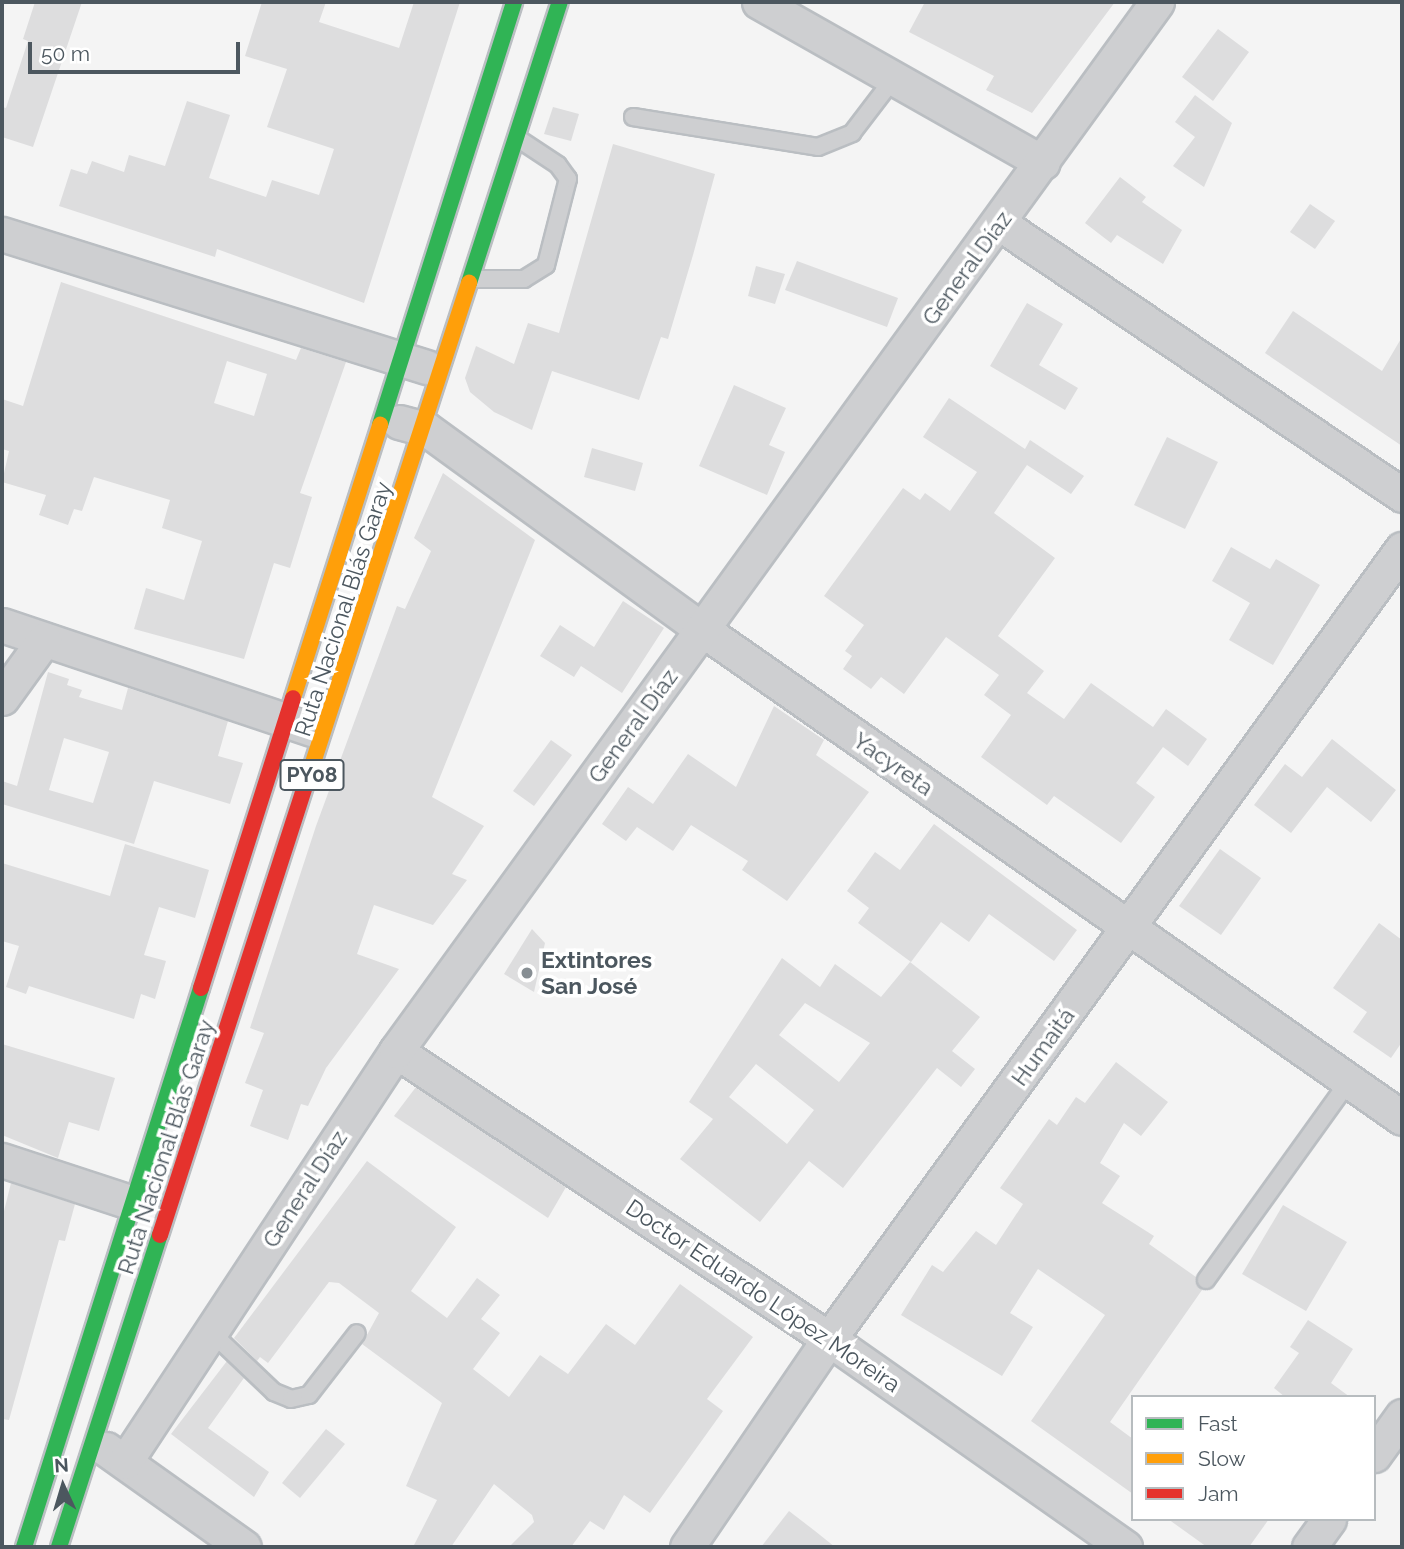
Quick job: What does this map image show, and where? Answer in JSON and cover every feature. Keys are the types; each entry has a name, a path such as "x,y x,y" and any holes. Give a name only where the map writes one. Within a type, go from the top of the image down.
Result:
{"highway":[{"name":"Ruta Nacional Blás Garay","path":"24,1547 514,2"},
{"name":"Ruta Nacional Blás Garay","path":"59,1547 426,429 560,2"}],"street":[{"path":"759,2 1043,163"},
{"name":"General Díaz","path":"125,1462 396,1051 1043,163 1157,2"},
{"path":"999,223 1402,495"},
{"path":"2,234 401,360 444,371"},
{"name":"Yacyreta","path":"382,419 426,429 703,630 1129,930 1402,1118"},
{"name":"Humaitá","path":"687,1547 829,1339 1129,930 1402,549"},
{"path":"2,625 286,722 326,733"},
{"path":"2,698 44,640"},
{"name":"Doctor Eduardo López Moreira","path":"396,1051 829,1339 1125,1547"},
{"path":"2,1160 134,1203"},
{"path":"1376,1452 1402,1416"},
{"path":"59,1437 94,1440 244,1547"},
{"path":"1309,1547 1328,1521"}],"lane":[{"path":"633,117 818,148 852,133 894,78"},
{"path":"473,279 524,279 546,265 568,178 558,165 517,138"},
{"path":"1206,1280 1349,1081"},
{"path":"211,1332 274,1392 291,1399 309,1395 357,1333"}],"building":[{"path":"35,2 82,2 33,147 2,137 2,107 6,108 28,41 23,39"},
{"path":"262,2 326,2 319,22 399,48 414,2 460,2 364,303 217,249 215,257 59,206 71,169 87,174 92,161 124,172 129,155 165,166 187,101 230,115 209,178 266,197 272,180 319,195 334,149 267,127 287,69 245,56"},
{"path":"925,2 1115,2 1032,113 986,90 994,76 909,32"},
{"path":"1218,29 1249,52 1213,101 1182,77"},
{"path":"1195,95 1232,123 1204,187 1173,166 1195,137 1175,122"},
{"path":"553,107 579,114 571,141 544,134"},
{"path":"613,144 715,174 693,255 668,339 661,337 639,400 552,371 532,430 494,412 470,392 465,378 476,346 514,364 528,323 559,333"},
{"path":"1120,177 1146,197 1142,202 1182,230 1163,264 1117,235 1111,243 1085,223"},
{"path":"1310,204 1335,221 1315,249 1290,232"},
{"path":"797,261 898,298 887,327 785,290"},
{"path":"756,266 785,274 775,304 748,296"},
{"path":"61,282 296,360 301,348 346,362 300,493 312,497 290,568 274,563 244,659 134,629 146,588 184,600 202,541 162,528 170,500 94,477 82,511 74,509 68,525 39,515 46,495 2,482 9,451 2,449 2,399 23,406","holes":["227,361 267,374 254,416 214,403"]},
{"path":"1027,303 1063,324 1039,365 1078,388 1065,410 990,366"},
{"path":"1293,311 1382,371 1402,337 1402,446 1265,353"},
{"path":"734,385 786,408 769,445 785,452 767,495 699,466"},
{"path":"949,398 1025,449 1030,440 1084,476 1071,494 1027,465 994,513 1055,558 998,636 1044,671 1027,693 1064,719 1091,683 1153,727 1166,709 1207,739 1188,766 1163,747 1136,783 1155,797 1121,843 1054,796 1047,805 981,757 1011,715 984,695 999,675 946,637 904,694 881,677 871,689 843,669 852,656 845,651 864,625 824,596 903,488 920,500 925,493 950,511 977,472 923,437"},
{"path":"1167,437 1218,462 1185,529 1134,505"},
{"path":"592,448 643,463 635,491 584,477"},
{"path":"443,473 535,540 432,797 484,826 452,874 467,880 433,925 374,905 357,954 399,969 326,1068 308,1106 301,1104 288,1140 250,1126 263,1090 245,1083 264,1033 250,1028 316,826 397,606 405,609 431,551 414,538"},
{"path":"1231,547 1270,569 1276,559 1320,585 1273,665 1229,640 1250,603 1212,581"},
{"path":"623,601 664,628 622,693 581,666 574,677 540,656 560,625 594,647"},
{"path":"48,672 69,679 67,685 82,690 79,697 122,710 128,688 228,721 218,756 243,763 230,804 154,781 134,844 2,804 2,781 17,786","holes":["64,738 109,752 93,803 49,790"]},
{"path":"774,706 824,740 816,755 869,792 787,901 742,870 748,861 691,825 673,851 637,827 626,841 602,824 628,787 653,804 688,754 736,787"},
{"path":"1332,739 1396,790 1371,822 1327,787 1291,833 1254,805 1285,764 1302,777"},
{"path":"551,740 572,755 534,806 513,791"},
{"path":"934,824 1077,930 1054,961 989,914 969,942 941,922 911,962 858,923 869,908 847,891 875,852 900,870"},
{"path":"125,844 209,870 195,918 159,907 144,955 166,961 155,999 141,994 134,1019 29,986 26,994 6,987 19,946 2,941 2,863 110,896"},
{"path":"1220,849 1261,878 1221,935 1179,906"},
{"path":"1379,923 1402,940 1402,1042 1391,1058 1353,1032 1367,1012 1333,988"},
{"path":"532,929 545,943 534,992 504,974"},
{"path":"782,958 820,987 835,964 881,997 910,962 980,1017 952,1051 975,1069 961,1087 937,1068 843,1188 809,1161 760,1222 680,1159 713,1119 689,1102","holes":["805,1003 870,1043 839,1082 779,1035","756,1064 814,1110 787,1144 729,1097"]},
{"path":"2,1044 115,1078 99,1131 69,1122 58,1158 2,1135"},
{"path":"1116,1062 1168,1102 1141,1136 1124,1123 1100,1163 1120,1176 1102,1203 1154,1236 1149,1244 1196,1277 1202,1290 1110,1422 1131,1438 1131,1493 1031,1421 1105,1315 1038,1269 1010,1313 1033,1327 1002,1376 901,1315 932,1265 943,1272 976,1231 996,1245 1023,1204 1000,1188 1049,1119 1057,1125 1076,1097 1085,1103"},
{"path":"416,1087 566,1187 548,1218 394,1116"},
{"path":"367,1161 456,1227 411,1291 447,1318 477,1278 500,1295 481,1319 500,1333 473,1369 509,1397 540,1355 568,1374 606,1324 635,1345 680,1284 753,1337 707,1399 723,1411 650,1513 624,1495 604,1530 590,1521 571,1547 509,1547 534,1522 532,1515 494,1484 451,1547 413,1547 437,1500 406,1486 442,1403 362,1344 379,1313 339,1283 329,1282 268,1363 260,1357 257,1361 234,1338"},
{"path":"11,1183 75,1204 65,1241 59,1240 9,1420 2,1419 2,1219"},
{"path":"1283,1205 1347,1242 1306,1311 1242,1274"},
{"path":"1308,1320 1353,1349 1331,1383 1347,1395 1283,1395 1274,1388 1299,1353 1290,1347"},
{"path":"227,1361 244,1378 208,1428 269,1472 254,1497 171,1434"},
{"path":"326,1429 345,1444 300,1498 282,1483"},
{"path":"789,1511 815,1531 835,1547 761,1547"},
{"path":"1171,1521 1268,1521 1249,1547 1207,1547"}],"traffic: fast":[{"path":"380,425 514,2"},
{"path":"469,283 560,2"},
{"path":"24,1547 201,988"},
{"path":"59,1547 160,1235"}],"traffic: slow":[{"path":"308,778 469,283"},
{"path":"293,698 380,425"}],"traffic: jam":[{"path":"201,988 293,698"},
{"path":"160,1235 308,778"}],"place":[{"name":"Extintores San José","path":"527,973"}]}
